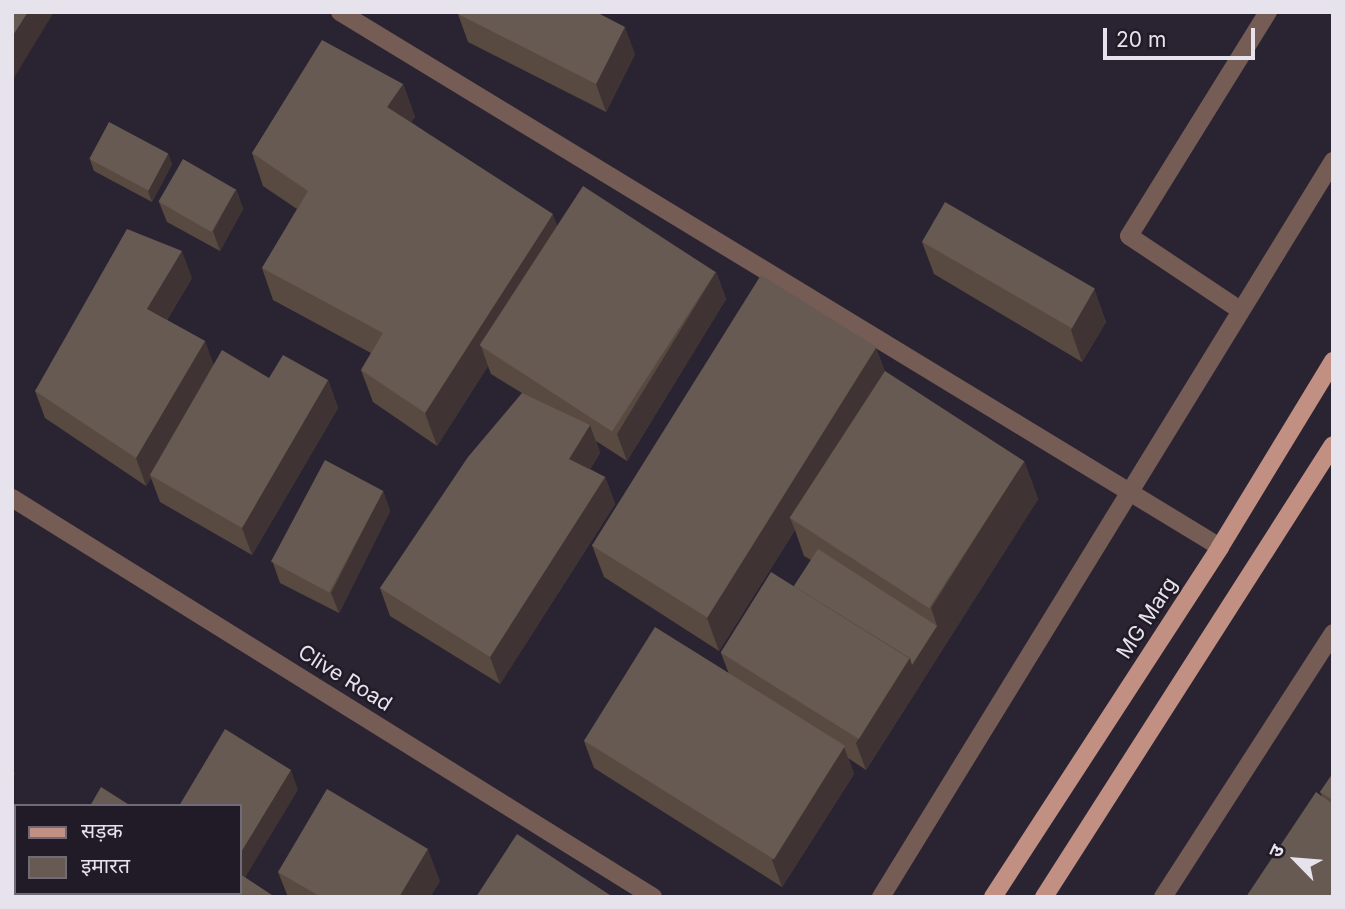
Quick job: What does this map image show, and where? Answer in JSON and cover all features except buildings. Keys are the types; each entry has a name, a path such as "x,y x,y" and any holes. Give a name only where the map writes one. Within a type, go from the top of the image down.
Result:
{"main road":[{"name":"MG Marg","path":"993,897 1220,547 1333,361"},
{"path":"1044,897 1333,445"}],"street":[{"path":"340,12 1220,547"},
{"path":"1240,310 1129,236 1268,12"},
{"path":"881,897 1127,490 1333,161"},
{"name":"Clive Road","path":"12,498 653,897"},
{"path":"1163,897 1333,634"},
{"path":"514,841 529,819"}]}
